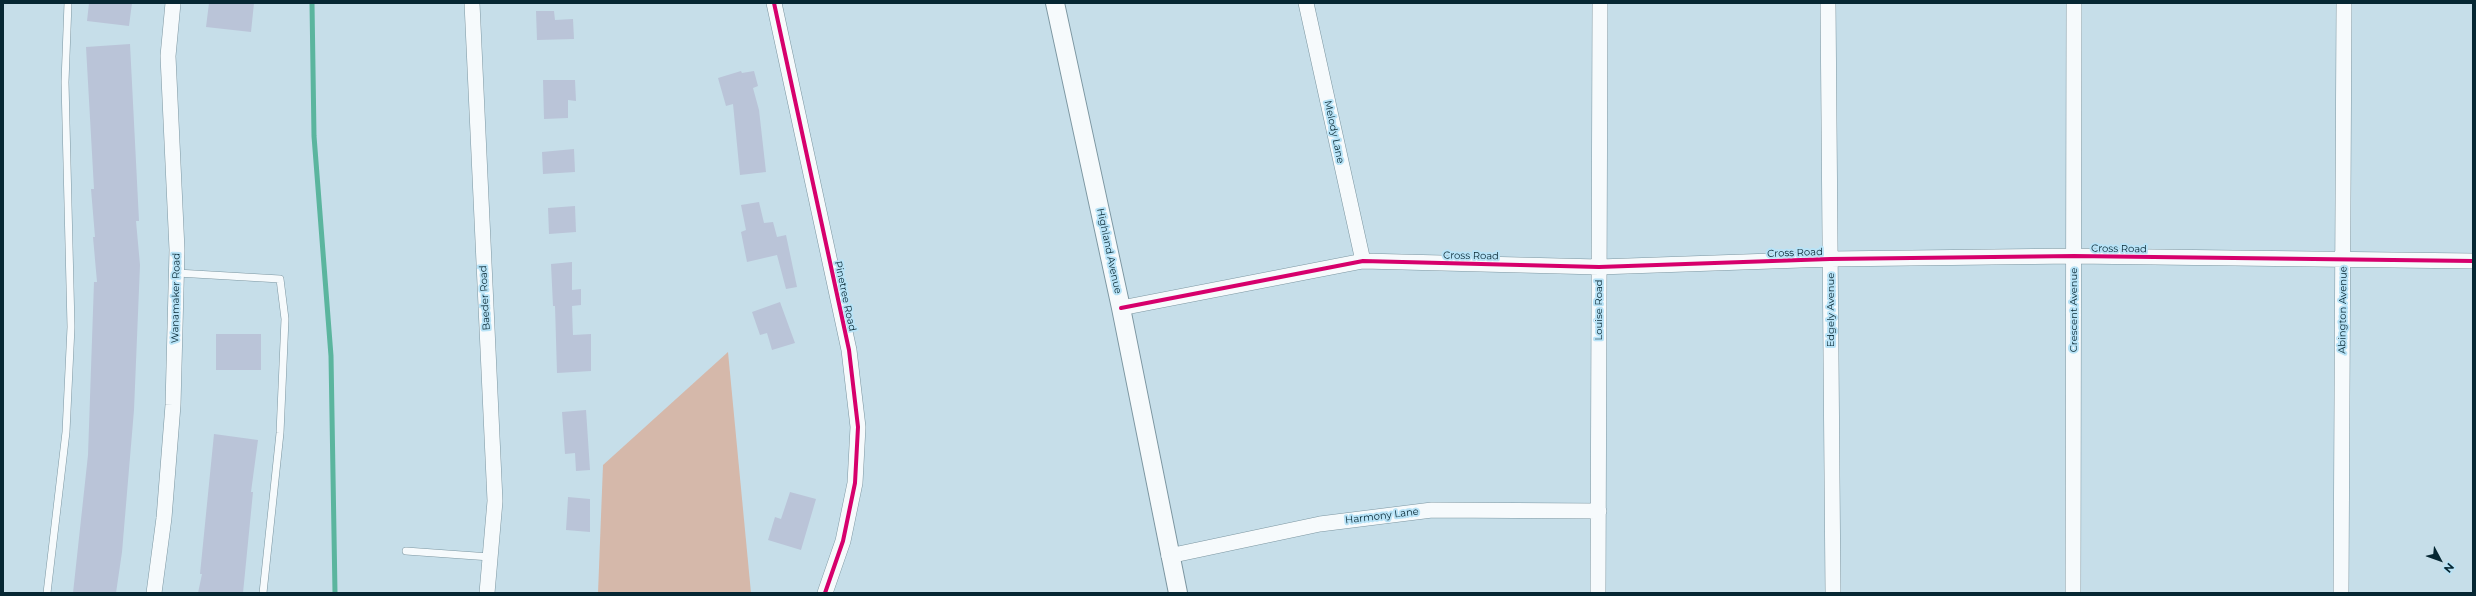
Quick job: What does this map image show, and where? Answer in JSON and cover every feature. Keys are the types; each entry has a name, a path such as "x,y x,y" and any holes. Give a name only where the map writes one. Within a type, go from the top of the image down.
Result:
{"street":[{"name":"Wanamaker Road","path":"154,593 164,518 173,405 177,273 168,56 173,3"},
{"name":"Baeder Road","path":"472,3 495,501 487,593"},
{"name":"Pinetree Road","path":"774,3 849,350 858,427 855,483 843,541 826,593"},
{"name":"Highland Avenue","path":"1055,3 1121,308 1169,556 1178,593"},
{"name":"Melody Lane","path":"1306,3 1363,261"},
{"name":"Louise Road","path":"1598,593 1600,3"},
{"name":"Edgely Avenue","path":"1828,3 1833,593"},
{"name":"Crescent Avenue","path":"2073,593 2074,3"},
{"name":"Abington Avenue","path":"2341,593 2344,260 2344,3"},
{"name":"Cross Road","path":"1121,308 1363,261 1599,267 1830,260 2074,256 2473,261"},
{"name":"Harmony Lane","path":"1169,556 1320,524 1432,510 1599,511"}],"lane":[{"path":"47,593 66,432 71,327 65,82 68,3"},
{"path":"177,273 280,279 285,319 280,433 264,593"},
{"path":"406,551 490,557"}],"shaded area":[{"path":"728,352 751,593 598,593 603,465"}],"building":[{"path":"89,3 132,3 129,26 87,21"},
{"path":"209,3 254,3 251,32 206,27"},
{"path":"536,11 554,11 555,20 573,19 574,39 537,40"},
{"path":"130,44 139,221 136,221 140,265 134,410 122,552 116,593 73,593 88,455 94,282 97,282 93,237 95,237 91,189 94,189 86,47"},
{"path":"741,71 742,73 754,71 758,86 753,88 759,110 766,172 740,175 733,104 726,106 718,78"},
{"path":"543,80 575,80 576,101 568,100 568,118 544,119"},
{"path":"574,149 575,172 543,174 542,152"},
{"path":"759,202 764,223 773,222 777,237 786,235 797,287 786,289 777,255 747,262 741,232 746,230 741,205"},
{"path":"575,206 576,232 549,234 548,208"},
{"path":"572,262 572,290 581,289 581,305 572,306 573,335 591,334 591,371 557,373 555,306 553,306 551,264"},
{"path":"780,302 795,343 772,350 767,333 760,335 752,312"},
{"path":"216,334 261,334 261,370 216,370"},
{"path":"586,410 590,470 576,471 575,453 565,454 562,412"},
{"path":"214,434 258,440 251,492 253,492 243,593 198,593 202,574 200,574"},
{"path":"790,492 816,499 801,550 768,540 775,517 781,519"},
{"path":"568,497 590,499 590,532 566,530"}],"waterway":[{"path":"312,3 314,136 331,356 335,593"}],"cycle path":[{"path":"774,3 849,350 858,427 855,483 843,541 825,593"},
{"path":"1121,308 1363,261 1599,267 1830,259 2074,256 2473,261"}]}
